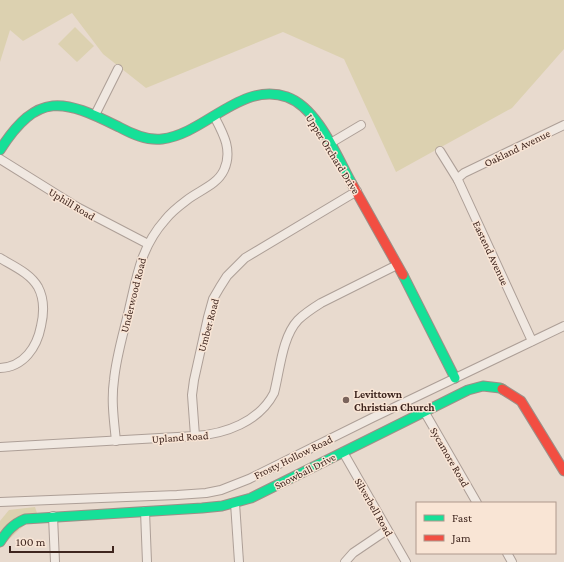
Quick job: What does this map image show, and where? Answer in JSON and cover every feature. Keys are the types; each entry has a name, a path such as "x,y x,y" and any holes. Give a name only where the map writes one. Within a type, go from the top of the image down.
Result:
{"street":[{"path":"95,115 118,69"},
{"name":"Upper Orchard Drive","path":"0,150 15,128 24,119 38,110 48,107 65,105 76,107 137,136 149,140 158,140 177,136 247,98 263,94 278,95 290,98 304,108 314,120 357,191 455,378"},
{"name":"Underwood Road","path":"116,441 113,397 115,374 140,265 148,244 159,226 188,199 217,181 224,171 227,162 228,149 224,135 214,116"},
{"path":"328,144 361,125"},
{"name":"Oakland Avenue","path":"458,180 459,177 470,170 564,125"},
{"name":"Eastend Avenue","path":"440,151 458,180 532,341"},
{"name":"Uphill Road","path":"0,159 77,207 148,244"},
{"name":"Umber Road","path":"195,436 192,395 194,380 213,299 227,276 245,258 357,191"},
{"path":"0,258 35,282 43,297 44,307 40,334 36,345 31,352 20,362 8,367 0,368"},
{"name":"Upland Road","path":"0,447 212,435 224,431 254,417 261,412 270,401 274,392 288,336 297,320 321,303 397,265"},
{"name":"Frosty Hollow Road","path":"0,502 176,495 206,493 220,490 249,479 564,326"},
{"name":"Snowball Drive","path":"0,542 9,529 24,519 202,508 235,503 265,492 424,411 474,388 488,386 506,390 516,396 526,406 564,471"},
{"name":"Sycamore Road","path":"424,411 476,502"},
{"name":"Silverbell Road","path":"343,452 406,562"},
{"path":"235,503 239,562"},
{"path":"145,512 147,562"},
{"path":"54,516 55,562"},
{"path":"345,562 353,553 387,530"}],"shaded area":[{"path":"0,0 564,0 564,49 512,108 396,172 344,59 283,32 146,88 103,54 72,13 23,41 10,30 0,62"},
{"path":"75,27 94,46 77,62 58,44"},
{"path":"35,507 37,513 0,548 0,521 9,510"}],"traffic: fast":[{"path":"0,150 14,131 27,118 40,109 53,106 67,106 82,110 145,138 162,139 178,135 193,128 239,102 254,96 270,94 287,97 308,111 326,134 352,184"},
{"path":"403,275 455,378"},
{"path":"0,542 11,528 25,519 202,508 222,506 251,498 468,390 483,386 502,389"}],"traffic: jam":[{"path":"352,184 403,275"},
{"path":"502,389 521,401 564,471"}],"place":[{"name":"Levittown Christian Church","path":"346,400"}]}
